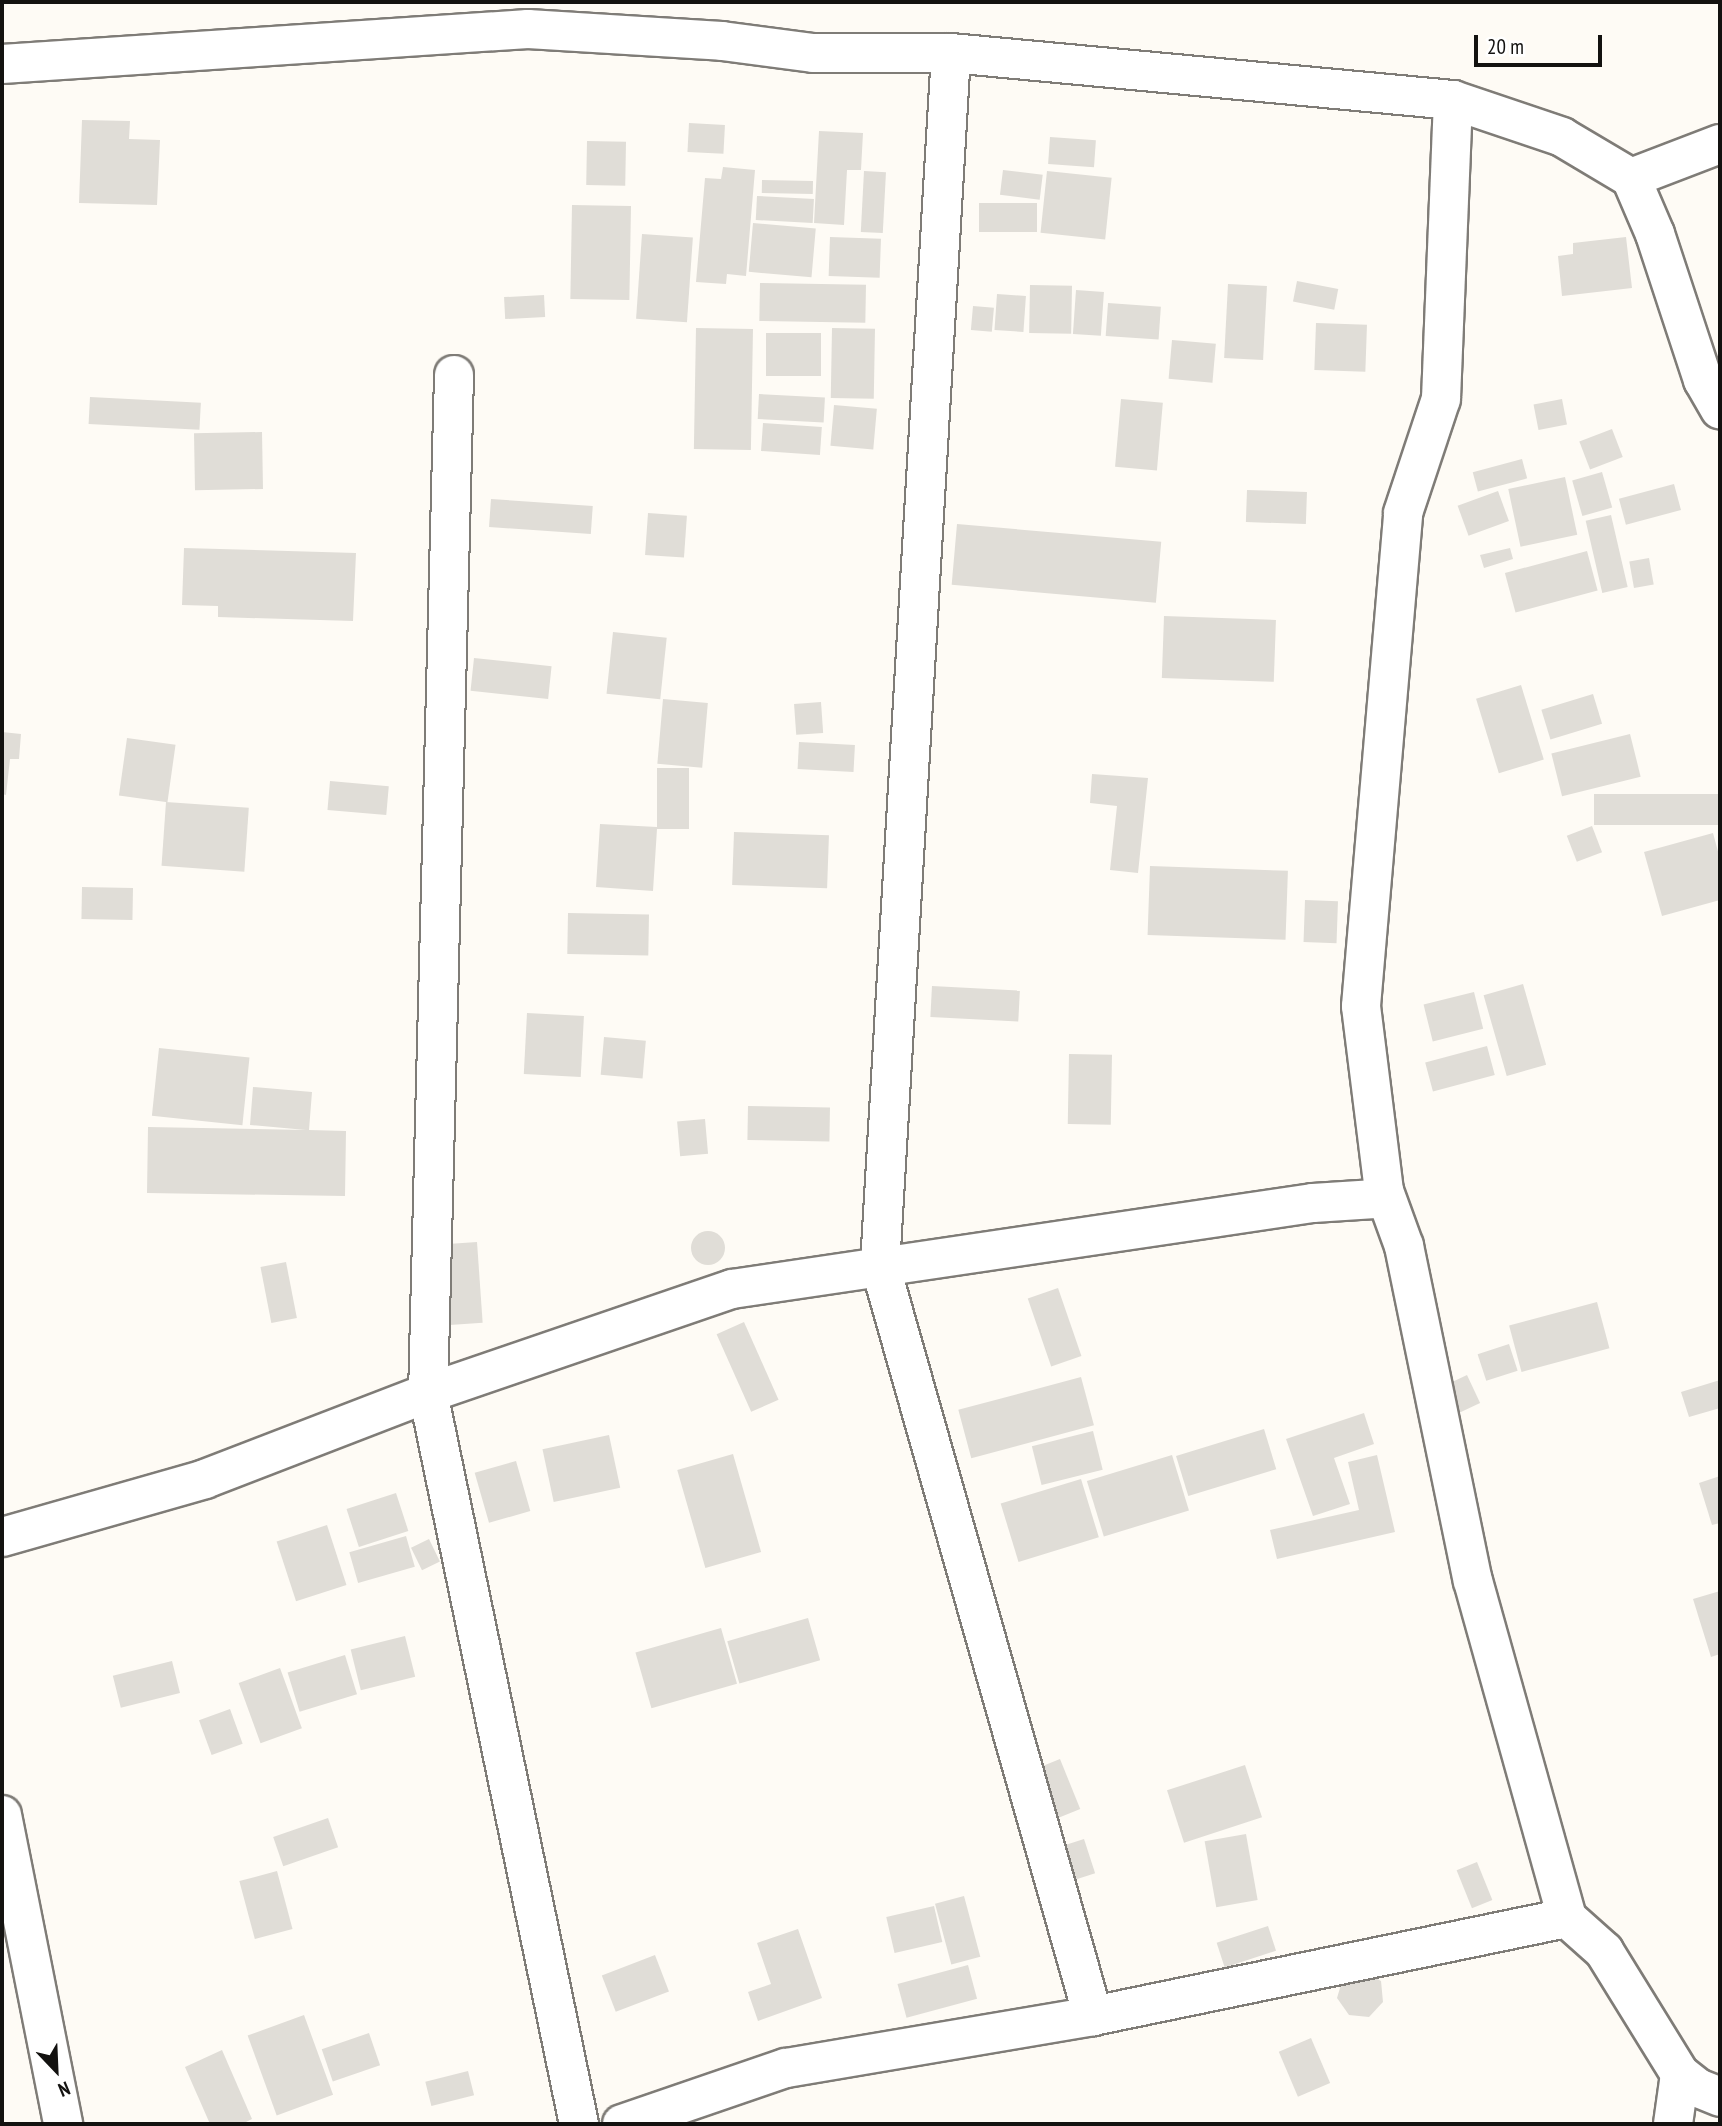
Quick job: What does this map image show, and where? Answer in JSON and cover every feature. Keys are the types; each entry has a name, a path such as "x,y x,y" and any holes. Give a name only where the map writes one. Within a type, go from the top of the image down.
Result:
{"street":[{"path":"2,64 528,29 722,41 813,53 951,53 1453,100 1562,137 1631,178 1655,234 1703,380 1720,409"},
{"path":"951,53 880,1265 1093,2016"},
{"path":"1453,100 1441,399 1403,513 1361,1006 1384,1191 1404,1246 1473,1581 1567,1918 1604,1951 1680,2074 1698,2088 1720,2097"},
{"path":"1631,178 1720,144"},
{"path":"454,375 428,1393 579,2124"},
{"path":"2,1537 205,1479 428,1393 732,1289 1313,1203 1375,1199 1384,1191"},
{"path":"2,1815 63,2124"},
{"path":"622,2124 786,2068 1093,2016 1567,1918"},
{"path":"1673,2124 1680,2074"}],"building":[{"path":"82,120 130,121 129,139 160,140 157,205 79,203"},
{"path":"689,123 725,125 723,154 687,152"},
{"path":"819,131 863,133 861,170 847,170 844,225 814,223"},
{"path":"1050,137 1096,140 1094,167 1048,164"},
{"path":"587,141 626,142 625,186 586,185"},
{"path":"723,167 755,170 746,276 727,274 726,284 696,282 705,178 721,179"},
{"path":"1003,170 1043,175 1040,200 1000,195"},
{"path":"864,171 886,172 883,233 861,232"},
{"path":"1047,171 1112,178 1105,239 1041,233"},
{"path":"762,180 813,181 813,194 762,193"},
{"path":"757,196 814,199 813,223 756,220"},
{"path":"979,203 1037,203 1037,232 979,232"},
{"path":"572,205 631,206 629,300 570,299"},
{"path":"753,223 816,228 811,277 749,272"},
{"path":"642,234 693,238 687,322 636,319"},
{"path":"830,237 881,239 880,278 829,276"},
{"path":"1626,237 1632,288 1562,296 1558,256 1573,254 1573,243"},
{"path":"1297,281 1338,289 1334,310 1293,302"},
{"path":"760,283 866,285 865,323 759,321"},
{"path":"1228,284 1267,286 1263,360 1224,358"},
{"path":"1030,285 1072,286 1071,334 1029,333"},
{"path":"1076,290 1104,292 1101,336 1073,334"},
{"path":"997,294 1026,296 1023,332 994,330"},
{"path":"544,295 545,317 505,319 504,297"},
{"path":"1108,303 1161,307 1159,340 1106,336"},
{"path":"973,306 994,308 992,332 971,330"},
{"path":"1316,323 1367,325 1365,372 1314,370"},
{"path":"696,328 753,329 751,450 694,449"},
{"path":"832,328 875,329 874,399 831,398"},
{"path":"766,333 821,333 821,376 766,376"},
{"path":"1172,340 1216,344 1212,383 1169,379"},
{"path":"759,394 825,397 824,422 758,419"},
{"path":"90,397 201,403 199,430 89,424"},
{"path":"1121,399 1163,403 1157,470 1115,467"},
{"path":"1562,399 1567,425 1538,430 1534,405"},
{"path":"834,405 877,409 873,450 830,446"},
{"path":"763,423 822,427 820,455 761,451"},
{"path":"1612,429 1623,457 1590,470 1579,442"},
{"path":"262,432 263,489 195,490 194,433"},
{"path":"1522,459 1527,478 1478,492 1473,472"},
{"path":"1602,472 1612,508 1582,516 1572,481"},
{"path":"1565,477 1577,535 1521,547 1508,489"},
{"path":"1674,484 1681,510 1626,525 1619,499"},
{"path":"1247,490 1307,492 1306,524 1246,522"},
{"path":"1498,491 1509,521 1469,536 1458,506"},
{"path":"491,499 593,506 591,534 489,527"},
{"path":"648,513 687,516 684,558 645,555"},
{"path":"1611,515 1628,587 1602,593 1586,521"},
{"path":"957,524 1161,542 1156,603 952,585"},
{"path":"184,548 356,553 353,621 218,617 218,606 182,605"},
{"path":"1510,548 1513,559 1484,568 1480,555"},
{"path":"1587,551 1598,591 1516,613 1505,573"},
{"path":"1649,558 1654,585 1634,588 1629,561"},
{"path":"1164,616 1276,620 1274,682 1162,678"},
{"path":"613,632 667,638 660,699 607,694"},
{"path":"474,658 552,666 548,699 471,691"},
{"path":"1521,685 1544,760 1499,773 1476,699"},
{"path":"1593,694 1602,724 1550,739 1541,710"},
{"path":"663,699 708,703 702,768 657,764"},
{"path":"821,702 823,733 796,735 794,704"},
{"path":"2,732 21,734 19,759 10,759 6,795 2,794"},
{"path":"1630,734 1641,777 1562,796 1551,754"},
{"path":"127,738 176,745 167,802 119,795"},
{"path":"799,742 855,745 854,772 798,769"},
{"path":"657,768 689,768 689,829 657,829 653,891 596,887 600,824 657,827"},
{"path":"1092,774 1148,778 1138,873 1110,870 1117,806 1090,803"},
{"path":"330,781 389,786 386,815 327,810"},
{"path":"1594,794 1720,794 1720,825 1594,825"},
{"path":"166,802 249,808 244,872 162,866"},
{"path":"1592,826 1602,852 1577,862 1567,836"},
{"path":"734,832 829,835 827,888 732,885"},
{"path":"1713,833 1720,859 1720,900 1662,916 1644,852"},
{"path":"1150,866 1288,871 1286,940 1148,935"},
{"path":"82,887 133,888 132,920 81,919"},
{"path":"1305,900 1338,901 1337,943 1304,942"},
{"path":"568,913 649,914 648,955 567,954"},
{"path":"1523,984 1546,1065 1507,1076 1484,995"},
{"path":"932,986 1020,991 1018,1022 930,1017"},
{"path":"1474,992 1483,1029 1433,1041 1424,1005"},
{"path":"527,1013 584,1016 581,1077 524,1074"},
{"path":"604,1037 646,1041 643,1079 601,1075"},
{"path":"1487,1046 1495,1075 1433,1092 1425,1063"},
{"path":"159,1048 250,1058 242,1125 152,1116"},
{"path":"1069,1054 1112,1055 1111,1125 1068,1124"},
{"path":"253,1087 312,1092 309,1130 346,1131 345,1196 147,1193 148,1127 306,1130 250,1125"},
{"path":"748,1106 830,1107 829,1141 747,1140"},
{"path":"705,1119 708,1154 680,1156 677,1121"},
{"path":"708,1231 720,1236 725,1248 720,1260 708,1265 696,1260 691,1248 696,1236"},
{"path":"477,1242 483,1323 450,1325 444,1244"},
{"path":"286,1262 297,1318 271,1323 260,1267"},
{"path":"1058,1288 1081,1356 1051,1366 1028,1298"},
{"path":"1597,1302 1609,1348 1522,1372 1509,1326"},
{"path":"744,1322 779,1400 751,1412 717,1334"},
{"path":"1509,1344 1518,1371 1486,1381 1478,1354"},
{"path":"1467,1375 1480,1403 1456,1415 1443,1386"},
{"path":"1081,1377 1094,1425 971,1458 958,1410"},
{"path":"1720,1380 1720,1408 1689,1417 1681,1392"},
{"path":"1364,1413 1374,1444 1334,1458 1350,1504 1313,1516 1286,1439"},
{"path":"1264,1429 1276,1469 1188,1496 1176,1456"},
{"path":"1093,1431 1103,1470 1042,1485 1032,1446"},
{"path":"609,1435 620,1488 554,1502 542,1449"},
{"path":"733,1454 761,1552 705,1568 677,1470"},
{"path":"1172,1455 1189,1510 1104,1536 1087,1481"},
{"path":"1377,1455 1395,1532 1277,1559 1270,1530 1359,1510 1348,1462"},
{"path":"516,1461 530,1511 489,1523 475,1473"},
{"path":"1720,1476 1720,1523 1712,1525 1699,1483"},
{"path":"1081,1479 1099,1537 1019,1562 1001,1504"},
{"path":"396,1493 408,1531 359,1547 347,1509"},
{"path":"327,1525 346,1585 296,1601 277,1541"},
{"path":"406,1536 415,1567 358,1583 349,1552"},
{"path":"429,1539 440,1561 422,1570 411,1548"},
{"path":"1720,1591 1720,1654 1711,1657 1693,1599"},
{"path":"808,1618 820,1660 739,1683 727,1641"},
{"path":"721,1628 737,1684 651,1708 635,1653"},
{"path":"405,1636 415,1677 361,1690 351,1650"},
{"path":"345,1655 357,1694 300,1712 288,1673"},
{"path":"172,1661 180,1693 121,1708 113,1676"},
{"path":"280,1668 302,1728 261,1743 239,1683"},
{"path":"230,1709 243,1744 212,1755 199,1720"},
{"path":"1060,1759 1080,1809 1054,1820 1034,1769"},
{"path":"1245,1765 1262,1817 1184,1843 1167,1790"},
{"path":"328,1818 338,1847 283,1866 273,1837"},
{"path":"1246,1834 1258,1900 1216,1907 1205,1841"},
{"path":"1084,1839 1095,1873 1074,1880 1063,1846"},
{"path":"1477,1862 1492,1900 1472,1908 1457,1870"},
{"path":"277,1871 293,1929 255,1939 239,1881"},
{"path":"964,1896 980,1957 951,1965 935,1904"},
{"path":"934,1906 942,1942 895,1953 886,1917"},
{"path":"1268,1926 1276,1951 1225,1967 1217,1943"},
{"path":"798,1929 822,1998 758,2021 748,1992 771,1984 757,1943"},
{"path":"655,1955 669,1991 616,2012 602,1975"},
{"path":"968,1965 977,1999 907,2018 897,1984"},
{"path":"1362,1971 1381,1981 1383,2002 1369,2017 1349,2015 1337,1998 1343,1978"},
{"path":"304,2015 333,2095 277,2115 248,2036"},
{"path":"369,2033 380,2065 333,2081 322,2049"},
{"path":"1311,2038 1330,2083 1298,2097 1279,2052"},
{"path":"222,2050 252,2119 242,2124 210,2124 185,2067"},
{"path":"468,2071 474,2095 431,2106 425,2082"}]}
